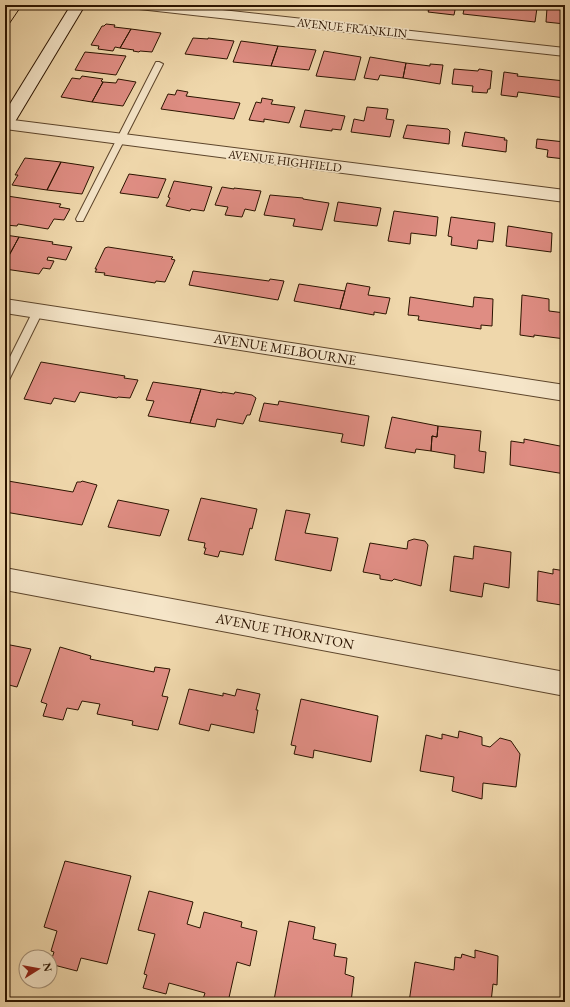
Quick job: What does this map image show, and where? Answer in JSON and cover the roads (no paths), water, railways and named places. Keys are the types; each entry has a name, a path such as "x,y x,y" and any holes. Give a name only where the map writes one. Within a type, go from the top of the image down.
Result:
{"street":[{"path":"5,124 78,5"},
{"name":"AVENUE FRANKLIN","path":"139,5 565,52"},
{"name":"AVENUE HIGHFIELD","path":"5,124 565,196"},
{"name":"AVENUE MELBOURNE","path":"5,306 565,393"},
{"name":"AVENUE THORNTON","path":"5,579 565,684"}],"lane":[{"path":"80,219 159,64"},
{"path":"5,377 38,310"}],"tram line":[{"path":"5,12 10,5"},
{"path":"5,30 22,5"}]}
